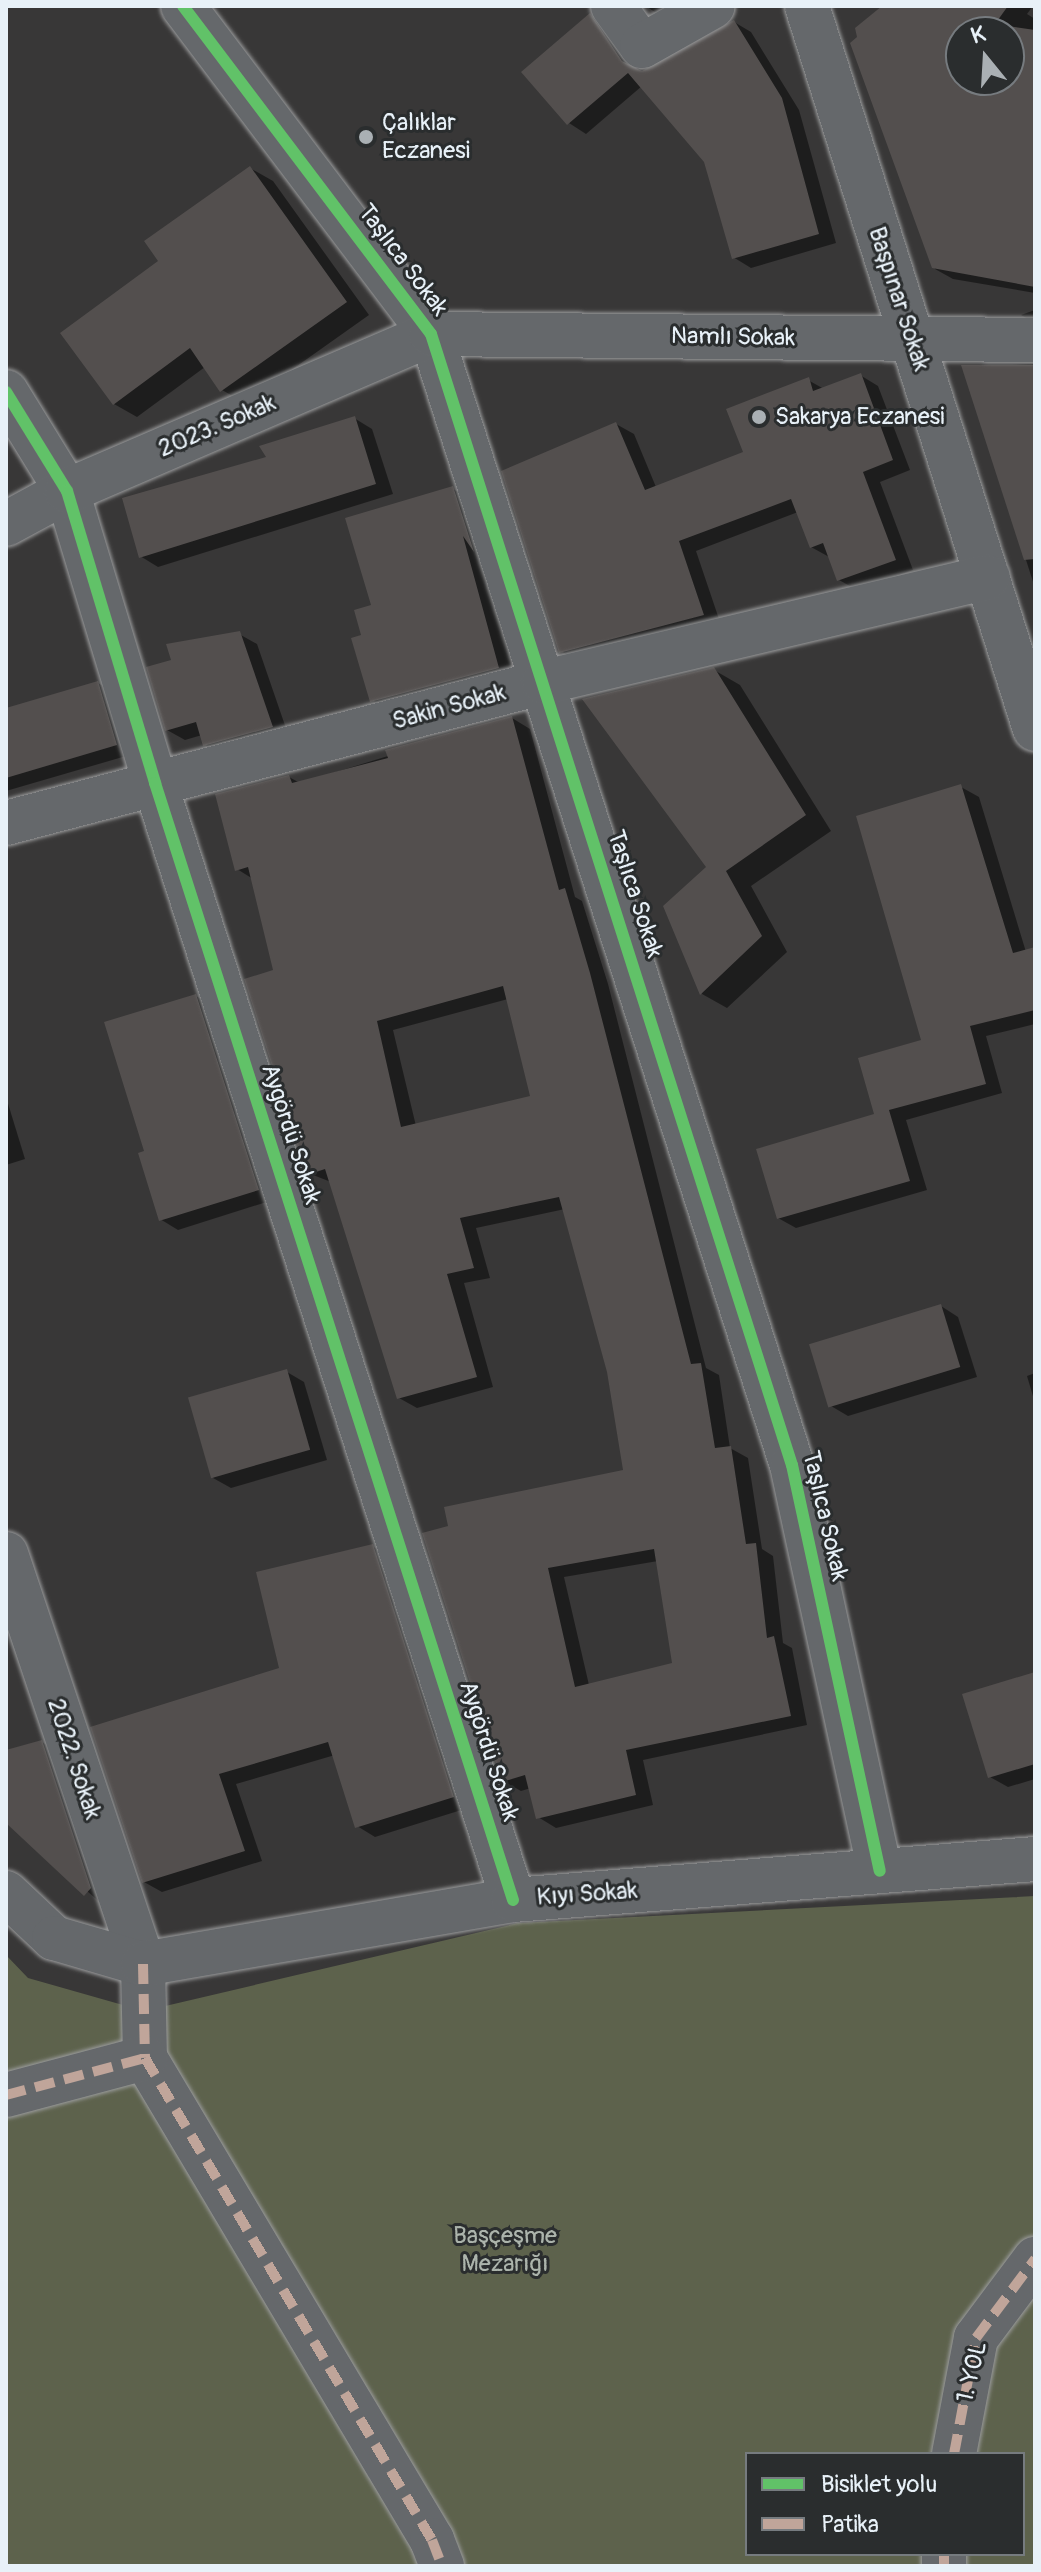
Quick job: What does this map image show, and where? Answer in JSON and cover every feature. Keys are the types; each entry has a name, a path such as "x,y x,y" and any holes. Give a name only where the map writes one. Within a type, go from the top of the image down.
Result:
{"street":[{"name":"Taşlıca Sokak","path":"183,6 431,334 792,1465 880,1871"},
{"path":"613,6 642,46 713,6"},
{"name":"Başpınar Sokak","path":"812,9 1035,729"},
{"name":"Namlı Sokak","path":"431,334 1035,340"},
{"name":"2023. Sokak","path":"6,524 67,491 431,334"},
{"name":"Aygördü Sokak","path":"6,392 67,491 155,783 513,1900"},
{"name":"Sakin Sokak","path":"6,823 544,682 988,577"},
{"name":"2022. Sokak","path":"6,1554 143,1964 145,2058"},
{"name":"Kıyı Sokak","path":"143,1964 513,1900 1035,1859"},
{"path":"6,1893 54,1938 143,1964"},
{"path":"6,2095 145,2058 432,2540 442,2566"},
{"name":"1. YOL","path":"954,2452 976,2338 1035,2259"}],"green space":[{"name":"Başçeşme Mezarığı","path":"1035,1896 1035,2566 6,2566 6,1955 28,1978 144,2011 518,1923"}],"building":[{"path":"882,6 1008,6 1001,16 945,16 945,96 1025,96 1025,28 1035,30 1035,287 932,268 850,43 857,37 855,28"},
{"path":"590,13 622,61 642,71 734,20 782,98 819,234 732,259 704,162 628,73 567,125 521,72"},
{"path":"250,166 347,302 220,392 190,348 113,405 60,333 158,261 144,241"},
{"path":"961,365 1035,365 1035,559 1024,560"},
{"path":"861,373 893,460 863,472 896,560 837,581 823,543 810,548 791,499 679,541 704,615 559,653 501,471 616,422 645,490 743,452 726,409 809,377 813,391"},
{"path":"355,416 376,484 139,558 122,498 266,457 259,446"},
{"path":"453,486 474,552 463,536 499,668 370,702 351,638 361,635 354,610 371,605 345,518"},
{"path":"240,631 273,727 203,746 196,722 165,731 146,667 171,660 166,644"},
{"path":"714,667 806,815 726,871 762,936 700,995 663,906 706,867 582,699"},
{"path":"98,681 117,745 6,778 6,708"},
{"path":"512,716 559,890 565,888 590,973 691,1364 701,1363 715,1448 731,1446 746,1544 756,1543 767,1638 774,1636 791,1716 626,1750 636,1795 536,1819 525,1775 502,1782 422,1533 448,1526 444,1507 623,1470 607,1372 559,1197 460,1218 474,1268 447,1274 477,1377 397,1399 325,1169 307,1175 244,979 273,970 248,867 235,871 215,794 289,775 292,783 388,758 385,750","holes":["503,986 530,1096 401,1127 377,1021","654,1549 672,1663 575,1687 548,1568"]},
{"path":"961,784 1013,953 1035,947 1035,1010 970,1026 986,1084 889,1110 910,1181 777,1219 756,1149 874,1114 858,1058 921,1040 856,816"},
{"path":"196,994 259,1190 159,1221 138,1153 144,1151 104,1022"},
{"path":"941,1304 960,1367 828,1407 809,1344"},
{"path":"287,1369 310,1450 211,1478 188,1397"},
{"path":"373,1544 454,1797 355,1828 328,1742 219,1774 245,1851 142,1883 90,1727 279,1668 256,1572"},
{"path":"1035,1672 1035,1764 988,1778 962,1694"},
{"path":"42,1740 91,1888 84,1896 6,1823 6,1750"}],"marked path":[{"path":"143,1964 145,2058 432,2540 442,2566"},
{"path":"6,2095 145,2058"},
{"path":"954,2452 976,2338 1035,2259"},
{"path":"944,2556 944,2566"}],"cycle path":[{"path":"183,6 431,334 792,1465 880,1871"},
{"path":"6,392 67,491 155,783 513,1900"}],"place":[{"name":"Çalıklar Eczanesi","path":"366,137"},
{"name":"Sakarya Eczanesi","path":"759,417"}]}
